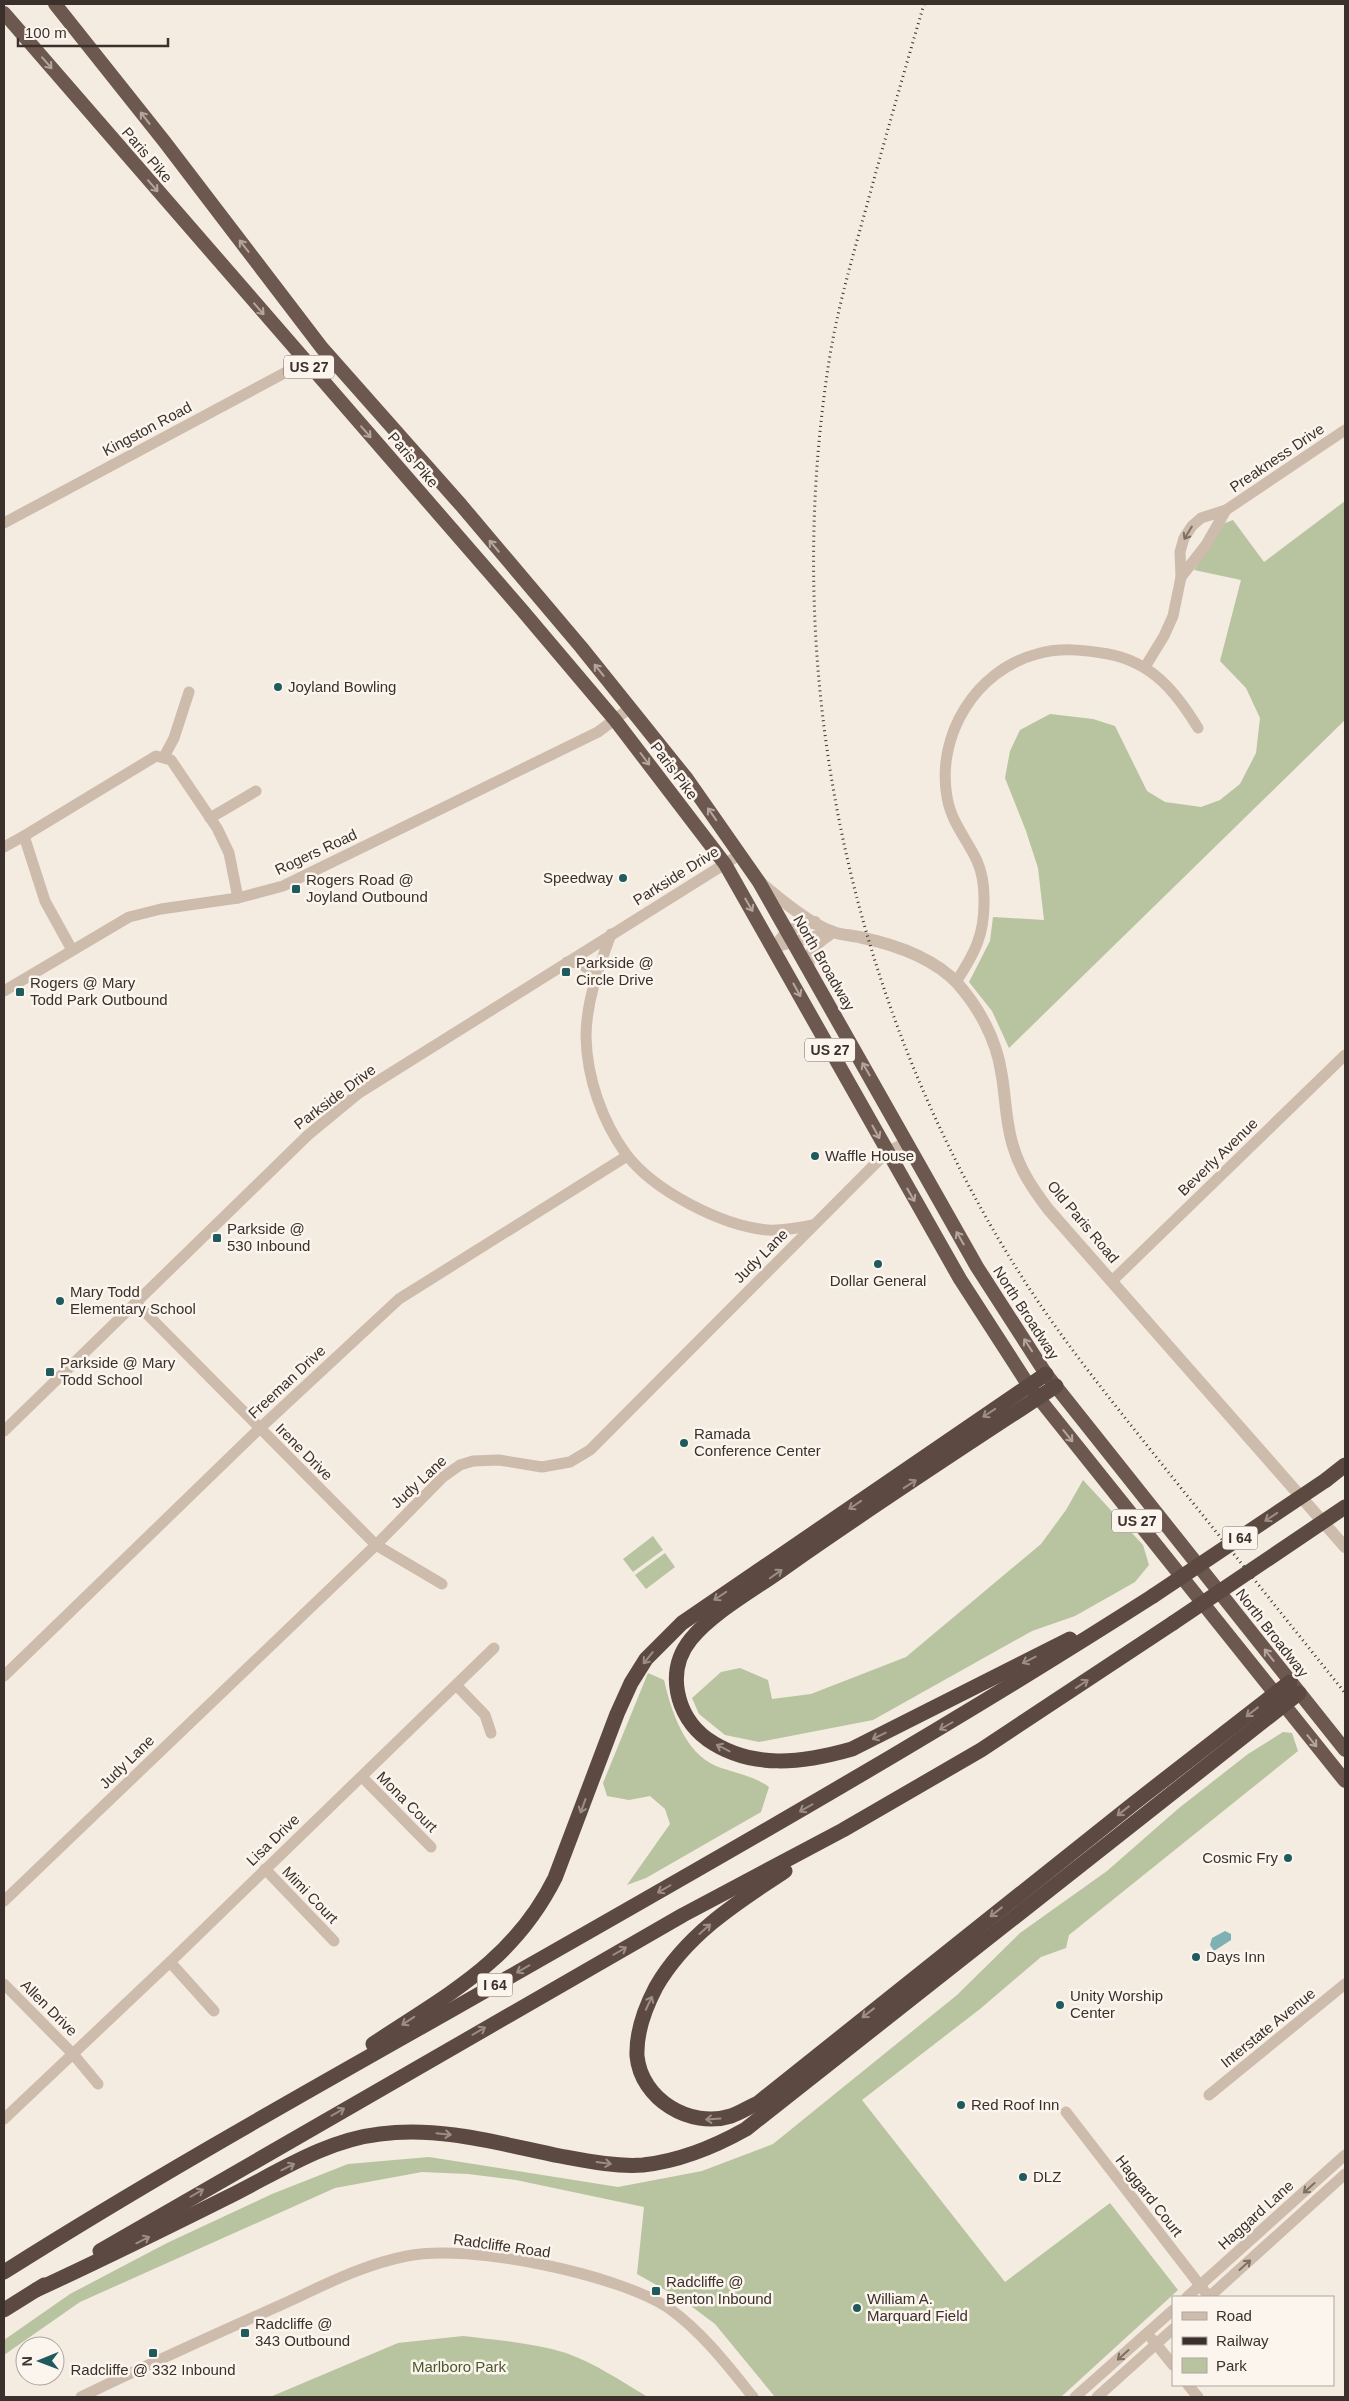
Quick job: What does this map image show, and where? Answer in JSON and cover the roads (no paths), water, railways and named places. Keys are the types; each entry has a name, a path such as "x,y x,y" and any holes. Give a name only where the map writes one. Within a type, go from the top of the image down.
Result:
{"highway":[{"name":"Paris Pike","path":"55,4 164,141 322,348 461,504 630,708 688,779 739,854"},
{"name":"Paris Pike","path":"4,13 615,720 724,864 773,947"},
{"path":"305,362 322,348"},
{"name":"North Broadway","path":"739,854 759,882 791,937 977,1267 1046,1374 1345,1750"},
{"name":"US 27","path":"773,947 960,1279 1034,1392 1345,1781"},
{"path":"1046,1374 1034,1392 701,1629 690,1640 678,1668 676,1685 681,1706 693,1726 705,1737 730,1752 771,1762 822,1758 852,1749 1067,1640 1121,1617"},
{"path":"272,2111 471,1980 525,1929 544,1901 555,1878 617,1714 631,1683 646,1660 682,1622 1034,1392 1056,1386"},
{"name":"I 64","path":"4,2272 70,2230 272,2111 782,1822 988,1701 1153,1596 1326,1480 1345,1465"},
{"name":"I 64","path":"4,2310 146,2223 447,2050 683,1915 843,1830 1005,1735 1345,1507"},
{"path":"36,2290 129,2247 318,2151 355,2138 394,2132 451,2134 578,2160 642,2165 676,2159 722,2143 746,2130 1295,1687"},
{"path":"843,1830 722,1914 690,1942 671,1964 656,1988 645,2012 638,2036 637,2058 643,2076 651,2091 677,2112 691,2117 717,2119 730,2116 758,2103 1110,1822 1280,1700"}],"street":[{"name":"Kingston Road","path":"4,523 305,362"},
{"name":"Preakness Drive","path":"1145,667 1164,636 1173,616 1181,577 1180,552 1184,538 1192,526 1201,518 1226,510 1345,430"},
{"name":"Preakness Drive","path":"1181,577 1206,545 1226,510"},
{"path":"956,982 977,947 984,912 982,880 977,861 953,820 945,782 947,752 952,733 964,710 982,687 1002,670 1038,653 1086,651 1121,657 1145,667 1170,688 1198,728"},
{"path":"164,757 174,738 189,692"},
{"name":"Rogers Road","path":"4,991 129,917 161,909 238,898 283,886 598,732 630,708"},
{"path":"4,847 156,756 164,757 171,760 210,818 229,853 238,898"},
{"path":"210,818 256,792"},
{"path":"24,836 45,901 72,950"},
{"name":"Parkside Drive","path":"4,1431 308,1135 359,1093 739,854"},
{"path":"759,882 789,906 815,922"},
{"name":"Old Paris Road","path":"791,937 800,925 815,922 833,932"},
{"path":"808,967 810,954 816,944 833,932"},
{"name":"Old Paris Road","path":"773,947 791,937 833,932 859,937 904,950 937,967 956,982 980,1014 996,1045 1002,1072 1007,1122 1013,1146 1022,1171 1048,1209 1345,1547"},
{"path":"611,934 595,980 586,1036 591,1076 604,1113 627,1156 664,1189 679,1198 734,1223 767,1230 791,1229 813,1225"},
{"path":"567,962 577,962 585,966 595,980"},
{"name":"Beverly Avenue","path":"1112,1281 1345,1055"},
{"name":"Judy Lane","path":"4,1901 376,1545 443,1477 460,1465 473,1461 499,1460 542,1466 570,1462 590,1450 887,1152 907,1142"},
{"name":"Freeman Drive","path":"4,1676 259,1428 399,1299 627,1156"},
{"name":"Irene Drive","path":"136,1304 376,1545 442,1584"},
{"name":"Lisa Drive","path":"4,2119 362,1778 494,1648"},
{"path":"457,1686 485,1715 491,1733"},
{"name":"Mona Court","path":"362,1778 431,1847"},
{"name":"Mimi Court","path":"265,1869 334,1941"},
{"path":"170,1962 214,2011"},
{"name":"Allen Drive","path":"4,1984 73,2054 98,2084"},
{"name":"Interstate Avenue","path":"1209,2095 1345,1984"},
{"name":"Haggard Court","path":"1066,2112 1208,2296"},
{"name":"Haggard Lane","path":"1188,2296 1345,2156"},
{"name":"Haggard Lane","path":"1210,2296 1345,2174"},
{"name":"Radcliffe Road","path":"81,2397 360,2270 409,2255 452,2252 485,2256 610,2281 652,2299 670,2309 704,2338 753,2397"},
{"path":"1075,2397 1172,2311"},
{"path":"1096,2397 1172,2330"},
{"path":"1146,2334 1172,2364"},
{"path":"1189,2386 1198,2397"}],"water":[{"path":"1225,1931 1231,1934 1231,1940 1214,1951 1210,1945 1212,1938"}],"railway":[{"path":"924,4 847,277 838,316 830,355 816,474 814,594 822,713 841,831 871,947 911,1061 960,1170 1020,1274 1090,1373 1345,1693"}],"place":[{"name":"Joyland Bowling","path":"278,687"},
{"name":"Speedway","path":"623,878"},
{"name":"Rogers Road @ Joyland Outbound","path":"296,889"},
{"name":"Parkside @ Circle Drive","path":"566,972"},
{"name":"Rogers @ Mary Todd Park Outbound","path":"20,992"},
{"name":"Waffle House","path":"815,1156"},
{"name":"Parkside @ 530 Inbound","path":"217,1238"},
{"name":"Dollar General","path":"878,1264"},
{"name":"Mary Todd Elementary School","path":"60,1301"},
{"name":"Parkside @ Mary Todd School","path":"50,1372"},
{"name":"Ramada Conference Center","path":"684,1443"},
{"name":"Cosmic Fry","path":"1288,1858"},
{"name":"Days Inn","path":"1196,1957"},
{"name":"Unity Worship Center","path":"1060,2005"},
{"name":"Red Roof Inn","path":"961,2105"},
{"name":"DLZ","path":"1023,2177"},
{"name":"Radcliffe @ Benton Inbound","path":"656,2291"},
{"name":"William A. Marquard Field","path":"857,2308"},
{"name":"Radcliffe @ 343 Outbound","path":"245,2333"},
{"name":"Radcliffe @ 332 Inbound","path":"153,2353"}],"park label":[{"name":"Marlboro Park","path":"459,2367"}]}
